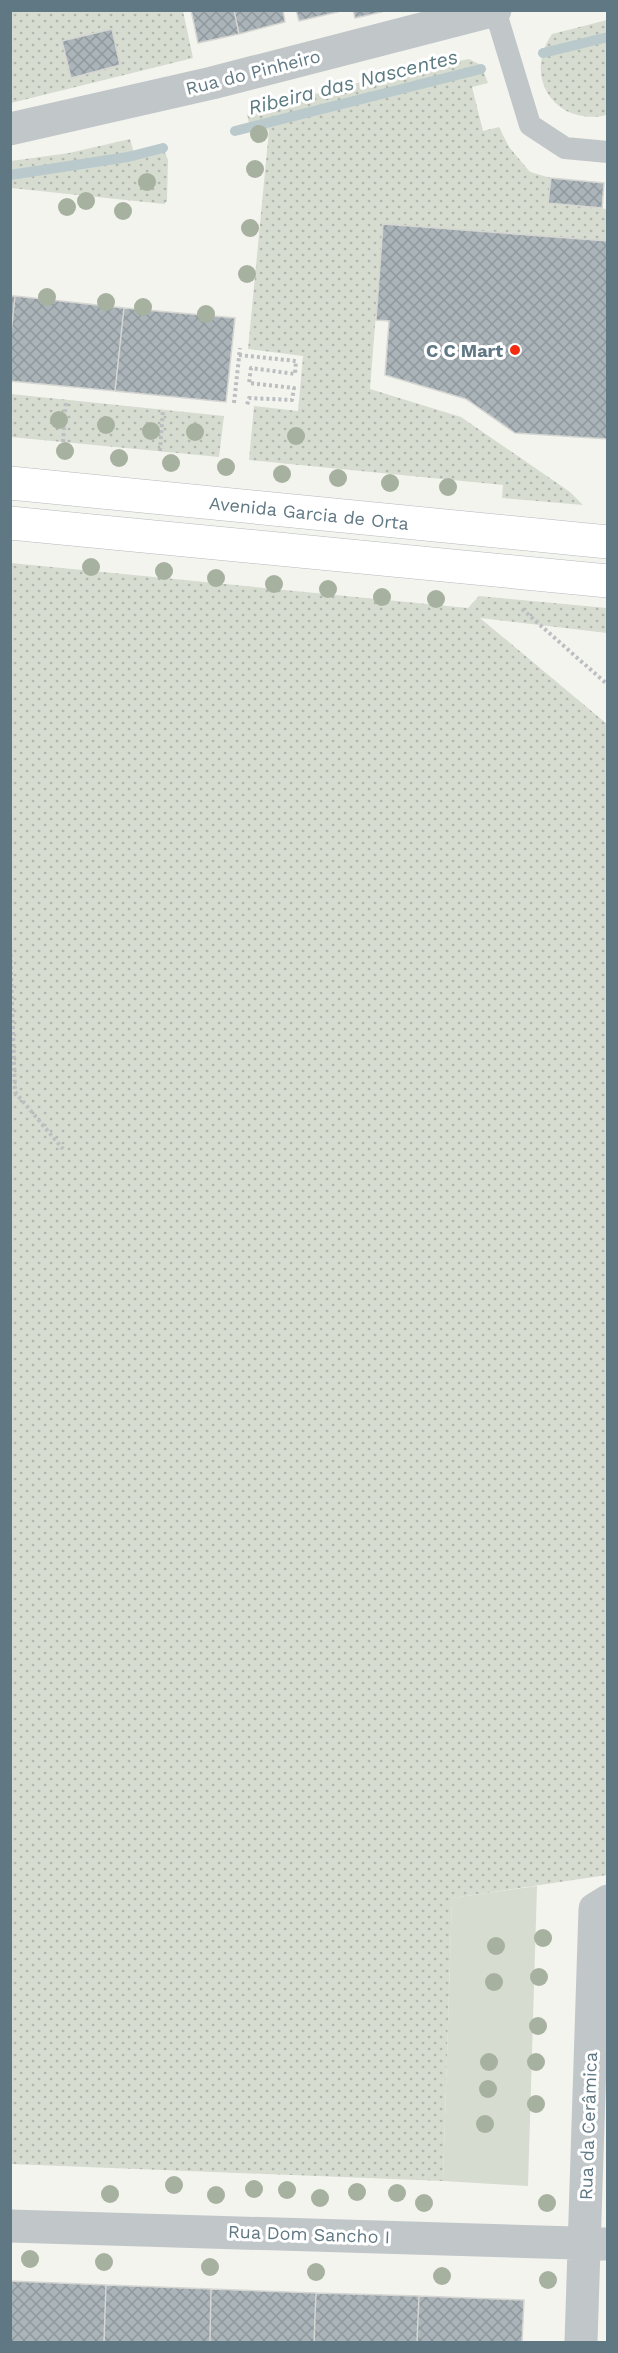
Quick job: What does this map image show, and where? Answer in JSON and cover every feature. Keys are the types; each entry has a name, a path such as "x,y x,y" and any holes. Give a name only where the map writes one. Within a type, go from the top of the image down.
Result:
{"main road":[{"name":"Avenida Garcia de Orta","path":"10,483 608,542"},
{"path":"10,523 608,581"}],"street":[{"name":"Rua do Pinheiro","path":"10,129 212,83 495,10"},
{"name":"Rua da Cerâmica","path":"581,2343 595,2243 601,1905"},
{"name":"Rua Dom Sancho I","path":"10,2226 595,2243"}],"lane":[{"path":"495,10 530,125 565,148 608,152"}],"path":[{"path":"234,403 240,348"},
{"path":"239,355 296,362 295,374 252,368 249,383 294,388 292,400 249,398 247,405"},
{"path":"63,441 66,400"},
{"path":"160,451 163,409"},
{"path":"488,571 526,614 608,685"},
{"path":"10,942 15,1092 63,1149"}],"shaded area":[{"path":"11,11 183,11 193,58 11,103","holes":["112,29 120,65 71,77 62,41"]},
{"path":"607,20 607,115 589,117 573,114 559,106 549,96 543,82 541,67 544,51 552,34"},
{"path":"469,59 481,65 488,83 472,87 483,131 499,127 509,147 530,172 551,178 548,203 607,209 607,241 383,224 370,389 461,417 570,492 583,505 502,498 503,485 249,460 254,406 298,411 303,356 248,349 269,130 250,127 247,115 257,109 392,74"},
{"path":"130,139 134,153 163,148 168,160 167,201 164,204 11,188 11,161 69,153"},
{"path":"11,394 224,416 219,457 11,437"},
{"path":"11,563 468,608 479,596 607,608 607,633 480,618 607,724 607,1875 452,1898 443,2181 11,2164"},
{"path":"537,1886 528,2186 443,2181 452,1898"}],"building":[{"path":"191,10 234,10 239,34 198,43"},
{"path":"234,10 283,10 285,22 239,34"},
{"path":"296,10 338,10 338,12 299,21"},
{"path":"353,10 382,10 382,12 355,18"},
{"path":"112,29 120,65 71,78 62,41"},
{"path":"551,178 604,183 602,208 548,203"},
{"path":"383,224 608,241 608,439 515,433 466,399 385,375 389,321 376,320"},
{"path":"10,296 15,296 10,343"},
{"path":"15,296 124,308 115,391 10,381 10,343"},
{"path":"124,308 235,318 226,402 115,391"},
{"path":"10,2281 106,2285 104,2342 10,2342"},
{"path":"106,2285 211,2289 210,2342 104,2342"},
{"path":"211,2289 316,2293 314,2342 210,2342"},
{"path":"316,2293 419,2296 417,2342 314,2342"},
{"path":"419,2296 524,2300 522,2342 417,2342"}],"waterway":[{"name":"Ribeira das Nascentes","path":"543,53 608,37"},
{"name":"Ribeira das Nascentes","path":"235,131 481,69"},
{"name":"Ribeira das Nascentes","path":"10,175 128,157 163,148"}],"place":[{"name":"C C Mart","path":"515,350"}]}
